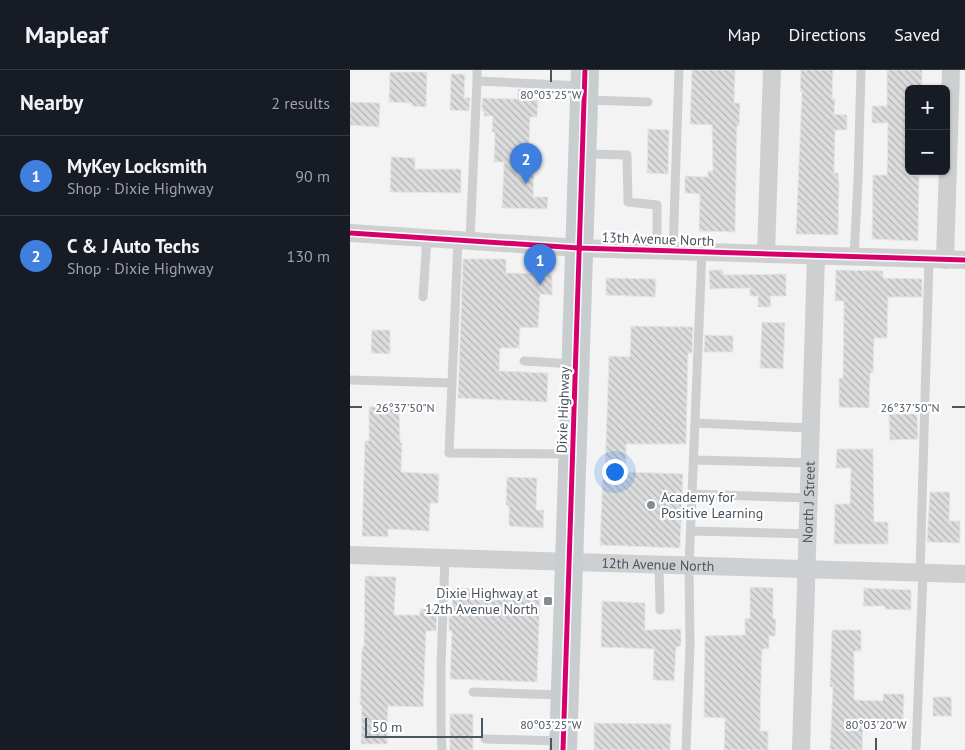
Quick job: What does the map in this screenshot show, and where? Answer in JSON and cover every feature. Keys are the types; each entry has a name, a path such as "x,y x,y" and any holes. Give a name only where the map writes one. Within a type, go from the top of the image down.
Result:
{"main road":[{"name":"Dixie Highway","path":"563,746 585,85"}],"street":[{"path":"766,254 772,70"},
{"path":"937,259 951,70"},
{"name":"13th Avenue North","path":"350,233 579,248 965,260"},
{"name":"North J Street","path":"801,750 816,256"},
{"name":"12th Avenue North","path":"350,555 965,574"}],"lane":[{"path":"477,70 452,383 450,453 573,454"},
{"path":"665,250 679,70"},
{"path":"854,257 861,70"},
{"path":"477,81 585,85 648,102"},
{"path":"582,154 628,155 628,202 657,205 665,250"},
{"path":"423,297 427,238"},
{"path":"686,750 690,644 689,566 702,252"},
{"path":"916,750 922,573 937,259"},
{"path":"524,361 576,364"},
{"path":"350,380 452,383"},
{"path":"696,423 811,428"},
{"path":"694,460 810,463"},
{"path":"692,494 809,498"},
{"path":"691,531 808,534"},
{"path":"442,750 441,664 446,558"},
{"path":"659,564 660,610"},
{"path":"473,692 565,695"},
{"path":"485,739 563,746"}],"building":[{"path":"692,70 735,70 734,103 740,103 739,126 737,125 735,232 699,231 700,194 685,193 685,176 708,177 708,171 713,171 712,125 690,124"},
{"path":"801,70 833,70 832,99 835,99 834,114 847,115 847,130 835,130 834,173 838,173 839,183 838,235 796,234 802,91 800,91"},
{"path":"887,70 922,70 922,85 905,85 905,175 919,176 918,241 872,239 873,175 887,175 888,123 872,123 872,106 887,106"},
{"path":"390,72 427,72 426,107 412,106 412,103 389,102"},
{"path":"451,74 465,74 464,98 470,98 469,111 450,110"},
{"path":"518,89 531,90 531,100 538,100 537,117 530,117 528,172 534,173 533,197 548,197 547,209 502,208 504,162 494,162 495,132 492,132 493,116 484,116 482,98 518,99"},
{"path":"350,102 380,103 379,127 350,125"},
{"path":"648,129 669,130 668,174 647,173"},
{"path":"391,157 415,158 415,169 461,169 461,193 390,192"},
{"path":"463,259 506,259 506,273 552,274 552,295 540,294 538,328 520,327 519,348 500,348 499,371 548,373 547,402 458,398"},
{"path":"709,270 723,270 723,275 786,274 786,296 770,296 771,307 758,307 758,296 750,296 750,288 710,289"},
{"path":"836,270 883,271 883,278 922,279 922,297 888,297 887,338 874,338 869,408 839,407 839,378 843,378 844,301 835,301"},
{"path":"606,278 656,279 655,297 606,295"},
{"path":"762,322 785,323 783,369 760,368"},
{"path":"631,326 693,327 692,353 688,353 686,444 626,444 626,472 683,474 680,548 600,545 609,356 630,357"},
{"path":"372,330 390,330 390,354 371,353"},
{"path":"705,335 733,336 733,352 704,352"},
{"path":"399,406 400,442 402,443 401,472 439,474 438,503 430,503 429,531 388,529 388,537 362,536 365,441 369,441 369,407"},
{"path":"889,414 917,414 918,439 890,440"},
{"path":"837,449 873,449 874,522 888,522 888,544 834,544 835,504 850,504 851,468 836,468"},
{"path":"507,477 537,478 536,510 544,510 543,528 509,526 509,506 506,505"},
{"path":"930,492 950,492 949,521 960,521 960,543 927,542"},
{"path":"365,576 396,577 394,615 420,615 420,609 437,609 436,631 426,631 423,707 388,706 387,744 361,744 362,705 360,705 362,647 364,647"},
{"path":"750,587 773,588 773,619 776,619 775,636 769,636 769,649 762,649 760,731 768,731 768,750 724,750 725,718 704,717 705,636 745,635 745,618 750,619"},
{"path":"453,588 540,591 537,682 450,679 452,631 449,631 449,609 452,609"},
{"path":"864,588 911,590 911,610 885,609 885,606 863,606"},
{"path":"602,601 645,603 645,630 681,629 681,646 676,647 674,681 653,680 654,649 601,647"},
{"path":"832,630 861,630 861,651 854,651 854,700 883,701 883,694 904,694 903,724 863,724 862,750 830,750 833,687 830,687"},
{"path":"933,697 951,697 952,716 933,716"},
{"path":"450,714 473,714 473,750 450,750"},
{"path":"594,723 671,724 670,750 594,750"}],"cycle path":[{"path":"563,750 585,70"},
{"path":"350,233 579,248 965,260"}],"place":[{"name":"C & J Auto Techs","path":"526,184"},
{"name":"MyKey Locksmith","path":"540,285"},
{"name":"Academy for Positive Learning","path":"651,505"},
{"name":"Dixie Highway at 12th Avenue North","path":"548,601"}]}
